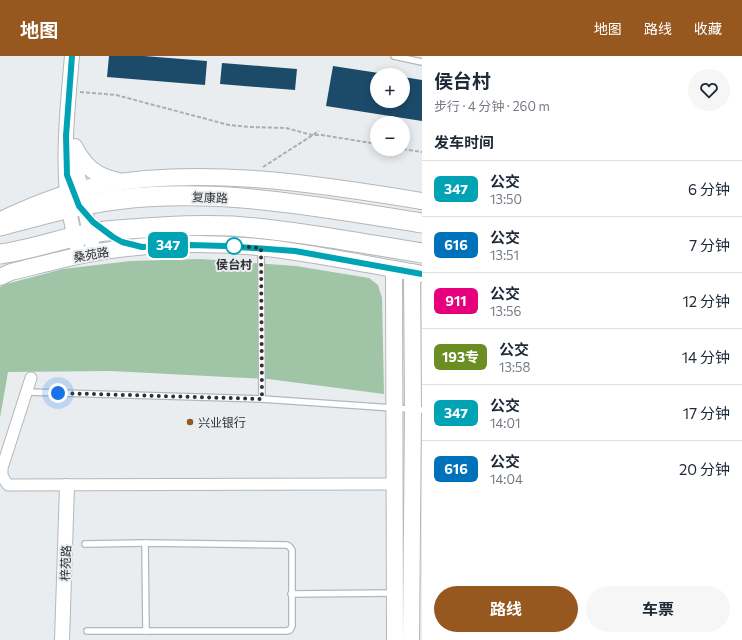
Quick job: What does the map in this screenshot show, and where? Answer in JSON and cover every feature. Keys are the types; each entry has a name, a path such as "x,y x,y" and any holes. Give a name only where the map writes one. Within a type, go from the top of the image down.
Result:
{"highway":[{"name":"复康路","path":"0,226 77,201 194,196 235,197 328,208 422,223"},
{"path":"5,255 88,242 162,226 232,226 307,234 422,253"}],"main road":[{"path":"75,148 84,163 96,174 121,182"},
{"path":"0,220 77,201 99,185 121,182 185,178 261,180 341,189 422,201"},
{"name":"桑苑路","path":"0,277 88,242 142,247 190,245 295,251 417,273"},
{"path":"394,269 395,640"},
{"path":"411,640 418,409 417,273"}],"street":[{"path":"72,56 66,136 67,175 77,201 88,242"},
{"path":"80,56 74,133 77,171 77,201 88,242"},
{"path":"88,242 122,242 142,247"},
{"path":"31,378 2,468 2,476 8,485 394,484"},
{"name":"梓苑路","path":"62,640 69,486"},
{"name":"梓苑路","path":"69,486 70,640"}],"lane":[{"path":"394,56 422,62"},
{"path":"261,248 262,399"},
{"path":"27,392 262,399 418,409"},
{"path":"145,543 146,631"},
{"path":"85,544 145,543 287,545 292,550 292,626 290,630 87,631"},
{"path":"291,594 395,593"}],"path":[{"path":"77,91 116,95 229,124 250,127 286,128 312,136 370,143"},
{"path":"262,168 319,131"},
{"path":"410,149 422,152"}],"green space":[{"path":"201,259 296,266 369,278 378,285 382,298 384,394 268,379 111,371 8,372 0,418 0,287 6,284 63,269 130,261"}],"building":[{"path":"109,56 144,56 207,61 205,85 107,77"},
{"path":"222,63 297,69 295,90 220,84"},
{"path":"333,66 370,72 370,108 410,108 410,78 422,80 422,121 410,119 410,116 390,116 326,106"}],"bus line":[{"name":"347","path":"72,56 66,136 67,175 79,206 104,232 122,242 142,247 190,245 295,251 422,274"}],"place":[{"name":"侯台村","path":"234,246"},
{"name":"兴业银行","path":"190,422"}],"route":[{"path":"58,393 262,399 261,248 234,246"}]}
